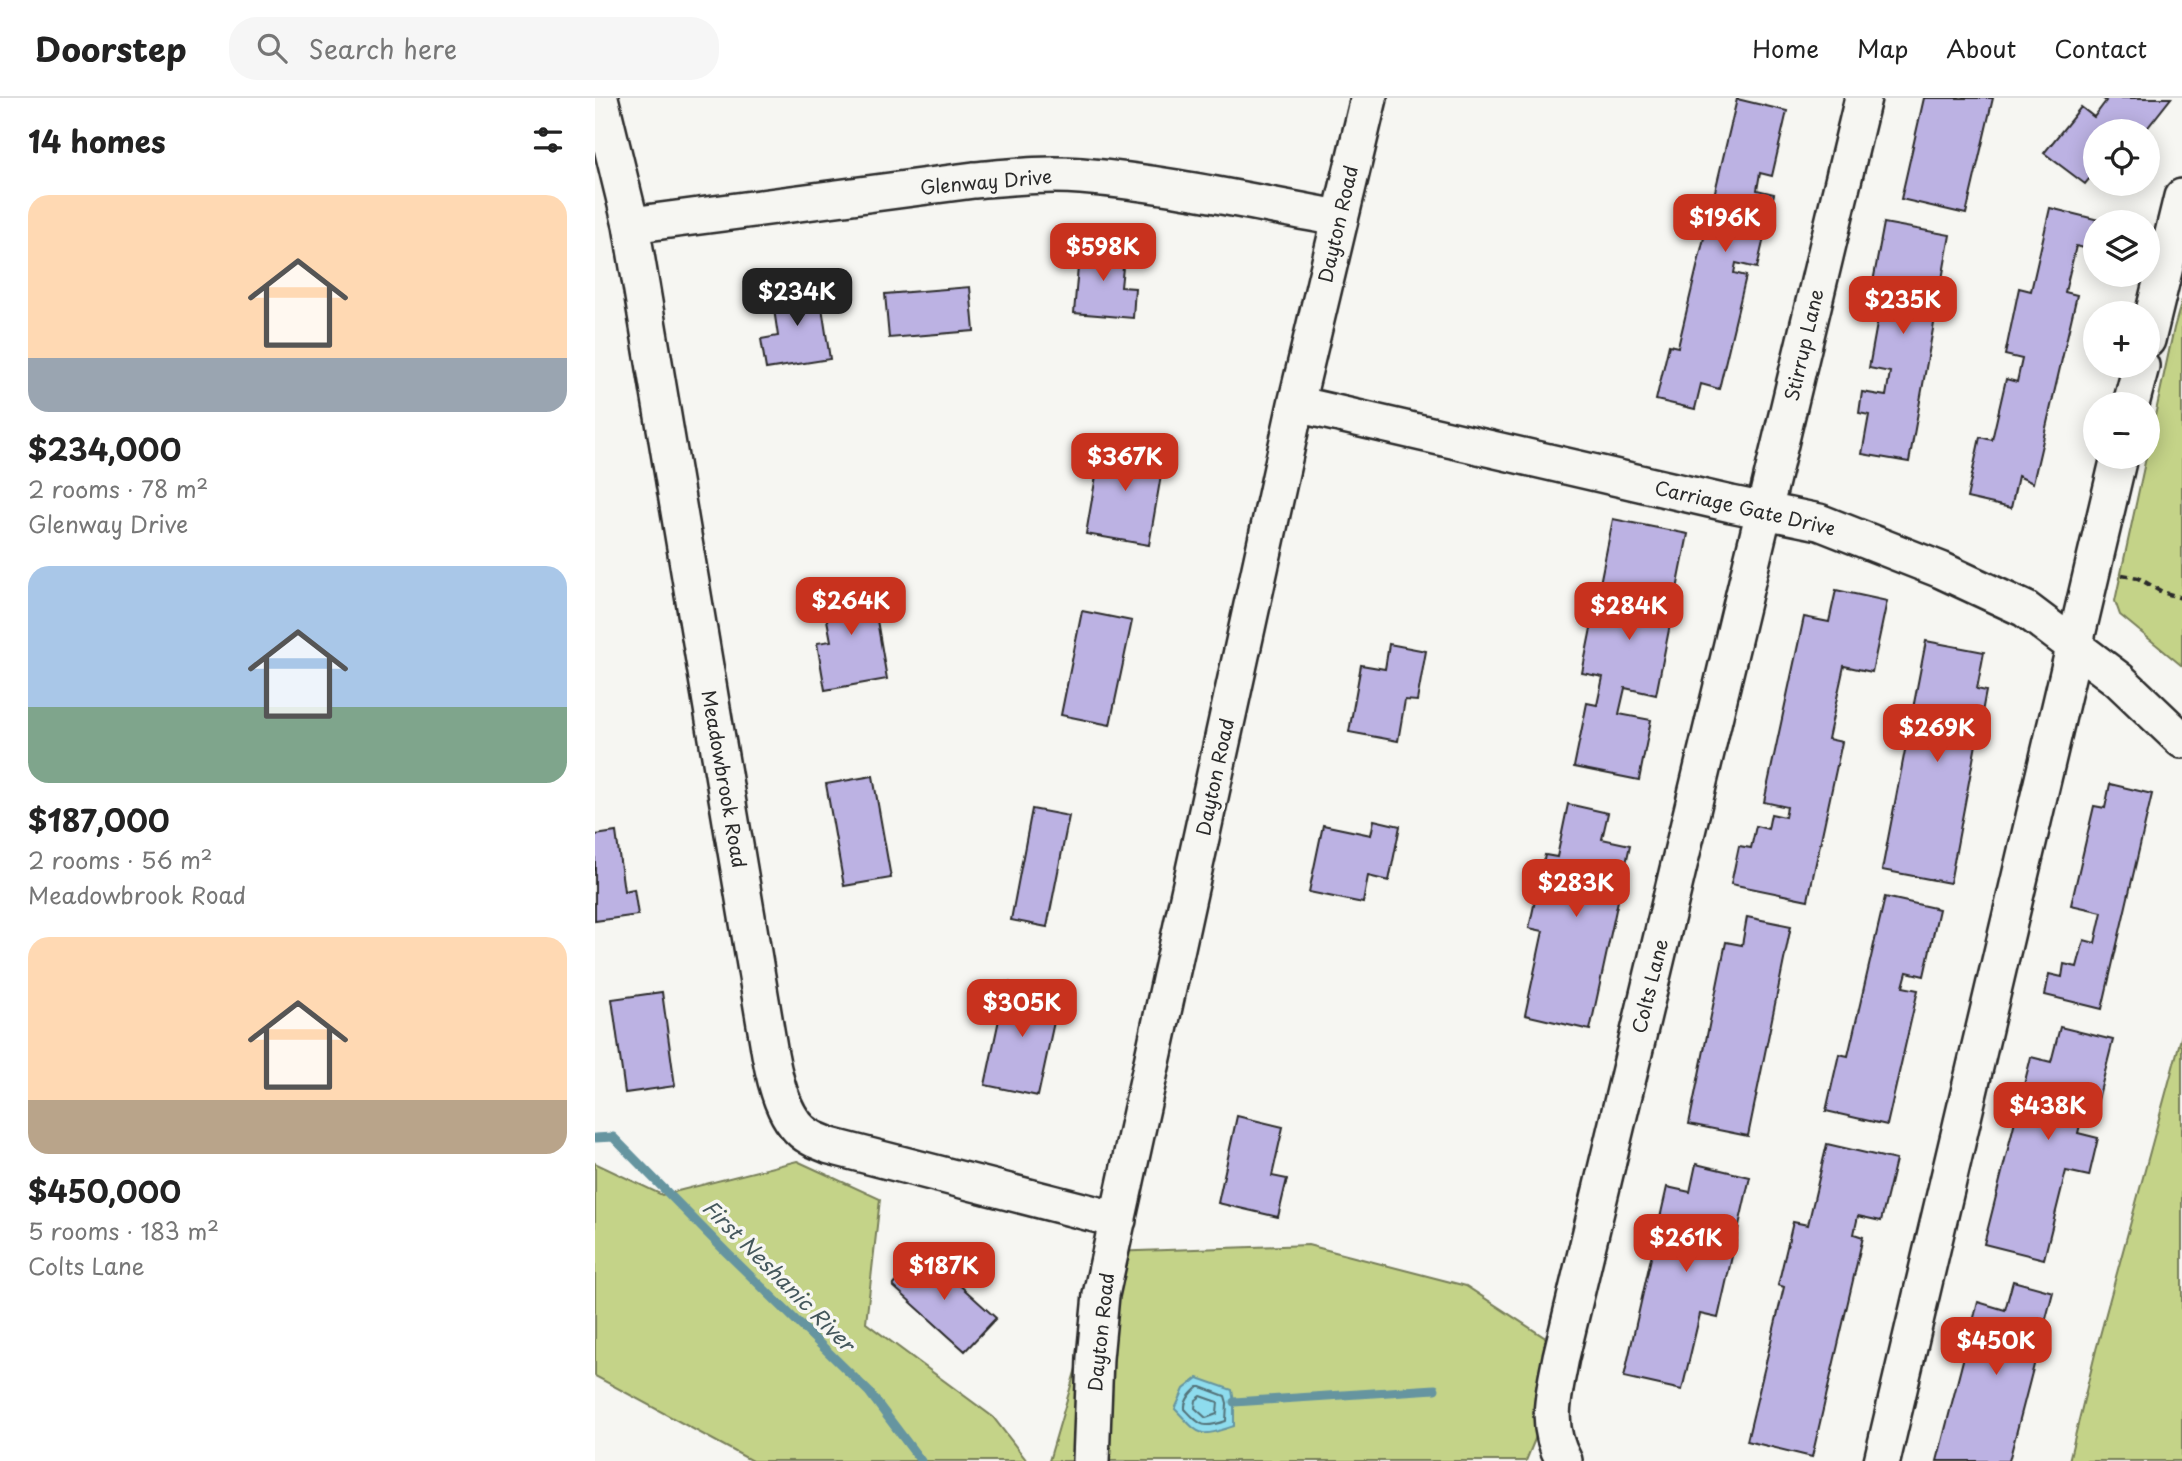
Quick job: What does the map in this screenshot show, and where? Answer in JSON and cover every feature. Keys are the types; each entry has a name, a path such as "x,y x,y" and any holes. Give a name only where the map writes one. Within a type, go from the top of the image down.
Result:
{"street":[{"name":"Meadowbrook Road","path":"600,98 602,139 631,225 770,1054 777,1088 788,1114 807,1136 831,1146 1118,1220"},
{"name":"Dayton Road","path":"1091,1461 1095,1358 1101,1295 1296,404 1369,98"},
{"name":"Stirrup Lane","path":"1764,511 1863,98"},
{"name":"Glenway Drive","path":"631,225 1024,175 1079,176 1133,182 1339,218"},
{"path":"2157,301 2182,197"},
{"name":"Carriage Gate Drive","path":"1296,404 1819,522 1941,570 2025,609 2119,680 2182,740"},
{"path":"1882,1461 2116,469"},
{"name":"Colts Lane","path":"1564,1461 1554,1443 1551,1408 1561,1357 1764,511"}],"path":[{"path":"2119,574 2138,578 2162,592 2182,598"}],"green space":[{"path":"2182,300 2182,666 2120,615 2115,601 2144,469 2160,469 2160,393"},
{"path":"2182,1034 2182,1461 2069,1461 2096,1350"},
{"path":"797,1161 880,1199 866,1323 993,1417 1027,1461 752,1461 595,1376 595,1163 662,1195"},
{"path":"1308,1245 1466,1286 1570,1354 1526,1461 1049,1461 1110,1252"}],"water":[{"path":"1198,1378 1232,1390 1234,1426 1213,1432 1201,1432 1175,1409 1184,1389"}],"building":[{"path":"1924,98 1993,98 1966,214 1901,199"},
{"path":"2102,98 2171,98 2154,119 2083,119 2083,182 2044,153 2081,107 2094,117 2106,101"},
{"path":"1737,99 1787,111 1772,176 1760,173 1757,190 1774,194 1757,268 1736,263 1734,273 1746,276 1719,389 1701,384 1695,409 1656,400 1669,345 1678,347"},
{"path":"2050,208 2083,216 2083,248 2076,246 2065,292 2077,295 2033,483 2018,476 2011,508 1967,498 1980,437 1992,440 2006,379 2017,382 2022,359 2005,355 2019,288 2031,291"},
{"path":"1884,223 1950,235 1909,462 1862,454 1869,415 1859,413 1862,392 1886,396 1890,372 1869,368 1879,313 1892,315 1897,286 1873,282"},
{"path":"1080,244 1125,248 1121,287 1135,288 1133,318 1074,313"},
{"path":"818,282 830,359 766,369 761,339 778,336 771,289"},
{"path":"970,287 974,331 889,338 885,294"},
{"path":"1102,441 1165,452 1149,545 1086,534"},
{"path":"1613,519 1688,534 1656,695 1625,688 1619,714 1651,720 1639,780 1574,767 1587,703 1597,705 1603,677 1582,673"},
{"path":"870,579 887,679 825,690 817,643 831,641 821,588"},
{"path":"1836,590 1887,601 1872,672 1844,666 1828,739 1842,742 1808,900 1731,884 1739,846 1751,848 1756,826 1768,829 1771,814 1785,817 1787,807 1764,802 1804,617 1829,622"},
{"path":"1082,611 1132,621 1110,725 1061,715"},
{"path":"1926,641 1984,652 1977,689 1986,691 1950,883 1882,870"},
{"path":"1389,644 1426,651 1417,701 1405,700 1398,741 1349,732 1361,665 1385,669"},
{"path":"873,776 891,878 844,886 826,784"},
{"path":"2110,784 2152,794 2102,1009 2045,995 2049,974 2062,977 2064,964 2077,967 2084,940 2095,943 2102,912 2071,905 2094,806 2105,808"},
{"path":"1568,804 1608,813 1602,839 1630,845 1590,1030 1525,1015 1543,931 1529,928 1545,855 1557,857"},
{"path":"1032,809 1069,816 1047,927 1011,920"},
{"path":"1374,820 1400,826 1389,881 1368,876 1363,903 1309,892 1323,825 1371,835"},
{"path":"616,832 624,891 634,889 638,915 595,921 595,835"},
{"path":"1885,897 1939,909 1924,976 1907,972 1903,987 1918,990 1887,1125 1826,1111 1839,1054 1848,1056"},
{"path":"1747,917 1791,926 1748,1136 1689,1124 1726,942 1742,945"},
{"path":"1007,982 1060,994 1038,1096 985,1085"},
{"path":"662,992 675,1086 625,1093 612,999"},
{"path":"2060,1027 2113,1040 2094,1116 2083,1113 2078,1133 2098,1138 2089,1176 2066,1171 2044,1259 1984,1244 2031,1057 2051,1062"},
{"path":"1237,1116 1283,1127 1272,1176 1287,1179 1278,1217 1218,1203"},
{"path":"1827,1144 1896,1160 1881,1221 1858,1216 1854,1234 1863,1237 1812,1457 1747,1441 1784,1287 1778,1285 1793,1222 1808,1225"},
{"path":"1696,1164 1750,1177 1718,1318 1700,1314 1682,1390 1624,1377 1667,1187 1690,1192"},
{"path":"923,1252 996,1318 965,1351 893,1286"},
{"path":"2013,1281 2053,1292 2009,1461 1937,1461 1978,1302 2005,1310"}],"waterway":[{"name":"First Neshanic River","path":"595,1138 613,1137 869,1392 921,1461"},
{"path":"1234,1402 1435,1389"}]}
